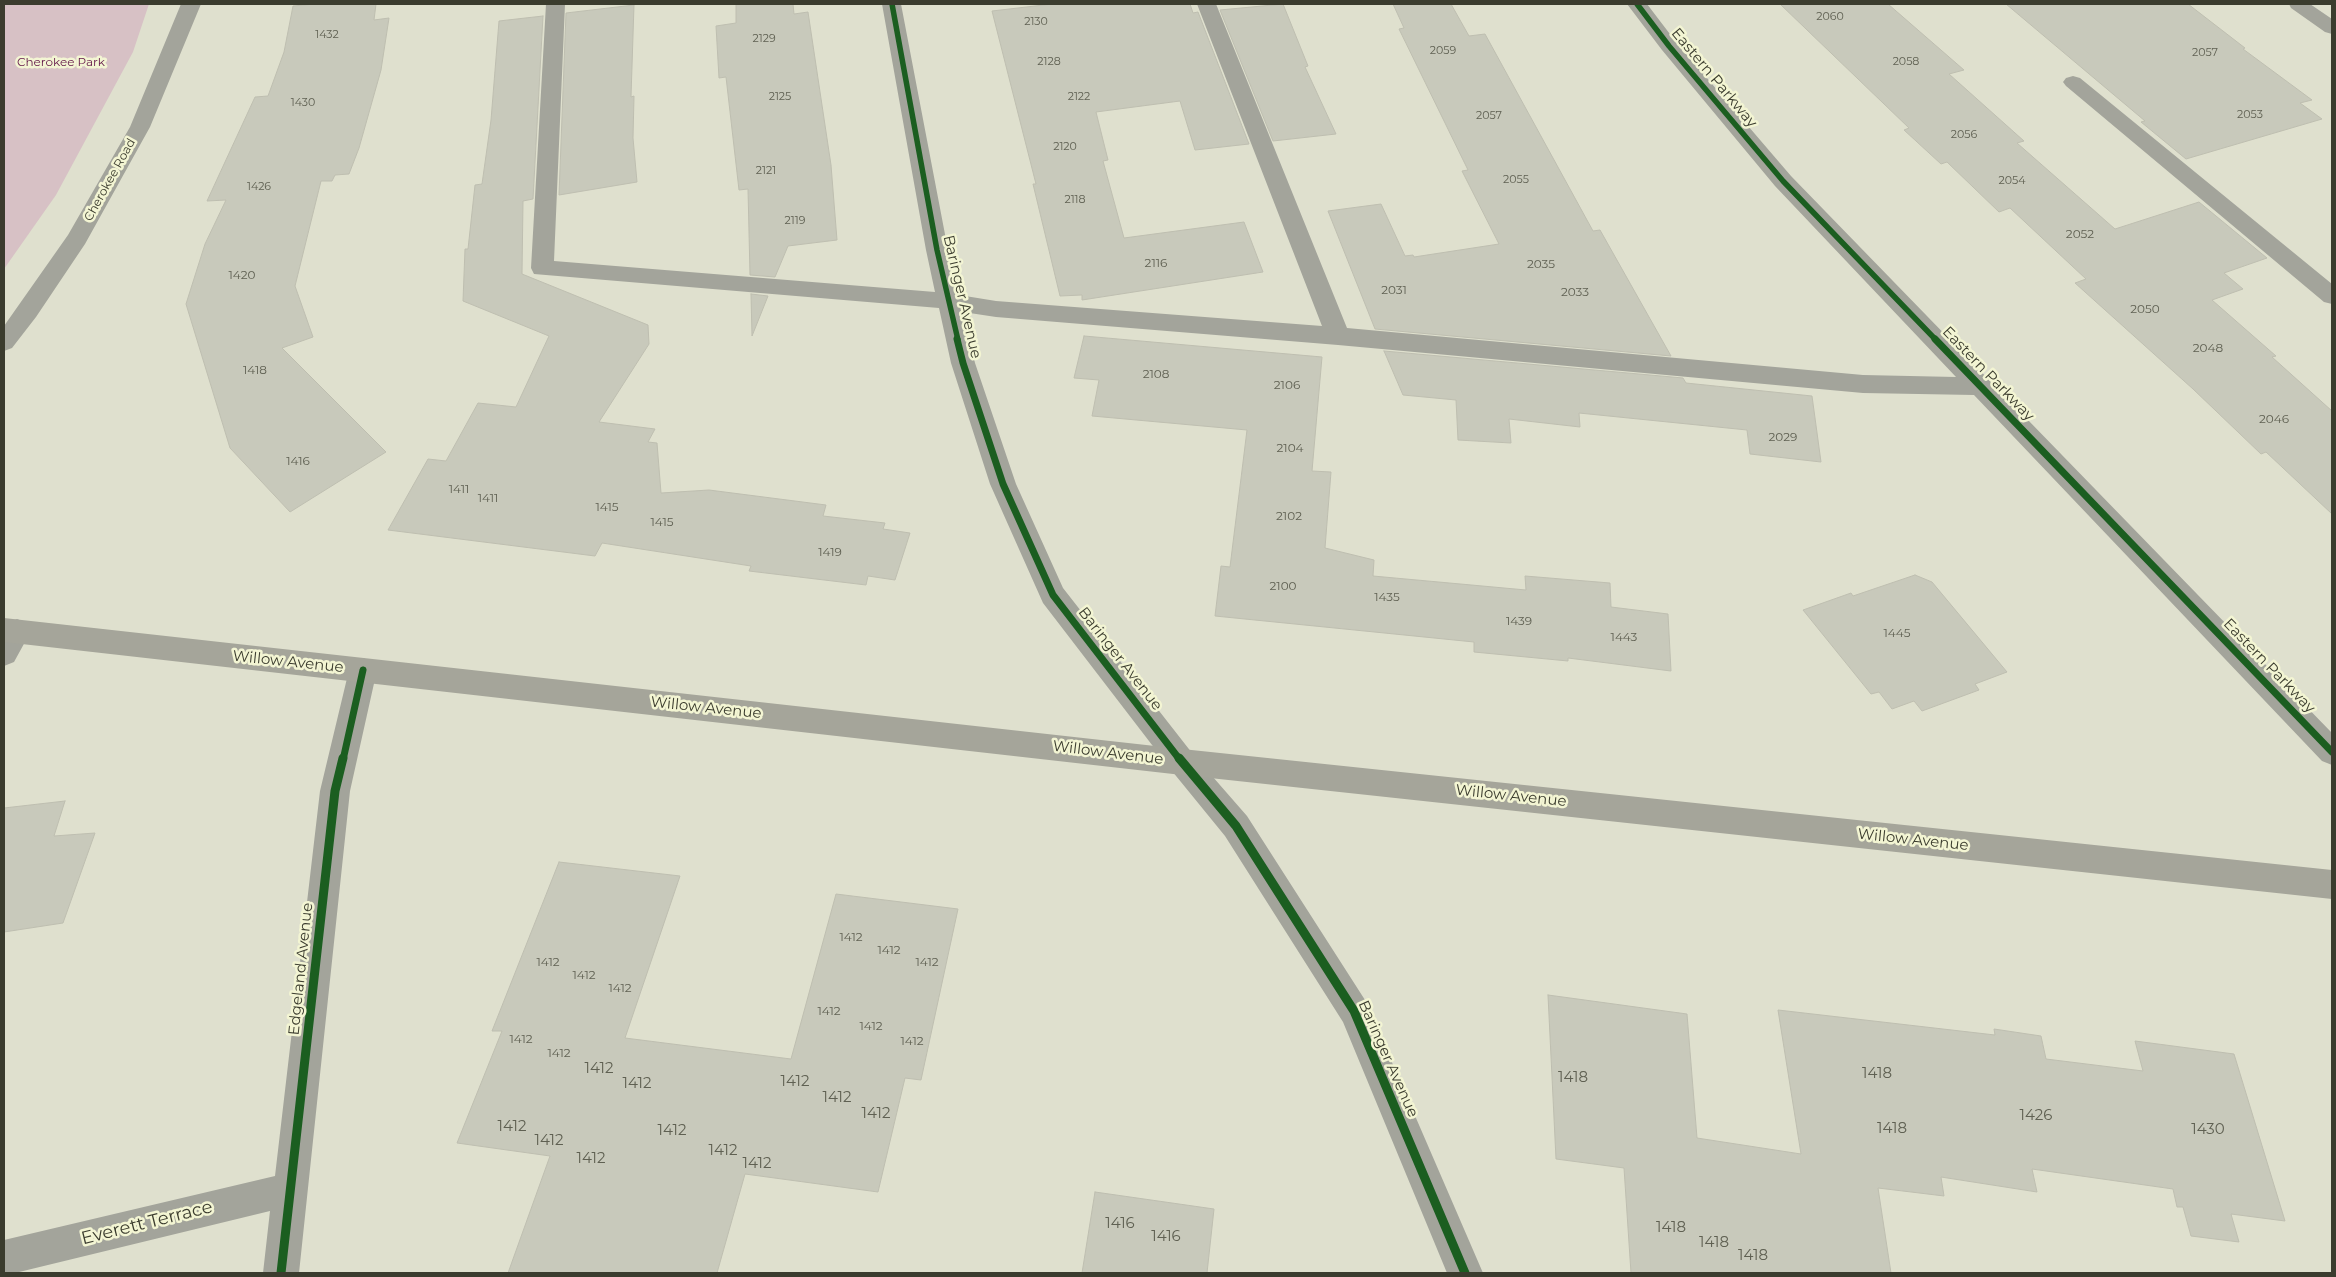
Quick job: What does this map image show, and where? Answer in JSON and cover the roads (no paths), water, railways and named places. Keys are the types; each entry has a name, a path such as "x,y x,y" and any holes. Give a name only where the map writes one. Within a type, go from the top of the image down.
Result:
{"main road":[{"name":"Willow Avenue","path":"8,638 362,670 1182,762 2332,885"}],"street":[{"name":"Cherokee Road","path":"4,342 28,311 77,239 140,127 191,4"},
{"path":"555,4 542,268 948,301 996,309 1338,336 1863,384 1980,386"},
{"name":"Baringer Avenue","path":"892,4 937,250 962,364 1003,484 1053,595 1182,762 1236,826 1354,1011 1465,1273"},
{"path":"1207,4 1338,336"},
{"name":"Eastern Parkway","path":"1638,4 1669,46 1783,181 2332,752"},
{"path":"2298,4 2332,28"},
{"path":"2073,82 2332,296"},
{"name":"Edgeland Avenue","path":"281,1273 335,791 350,738 362,670"},
{"name":"Everett Terrace","path":"4,1258 291,1189"}],"park label":[{"name":"Cherokee Park","path":"61,62"}]}
